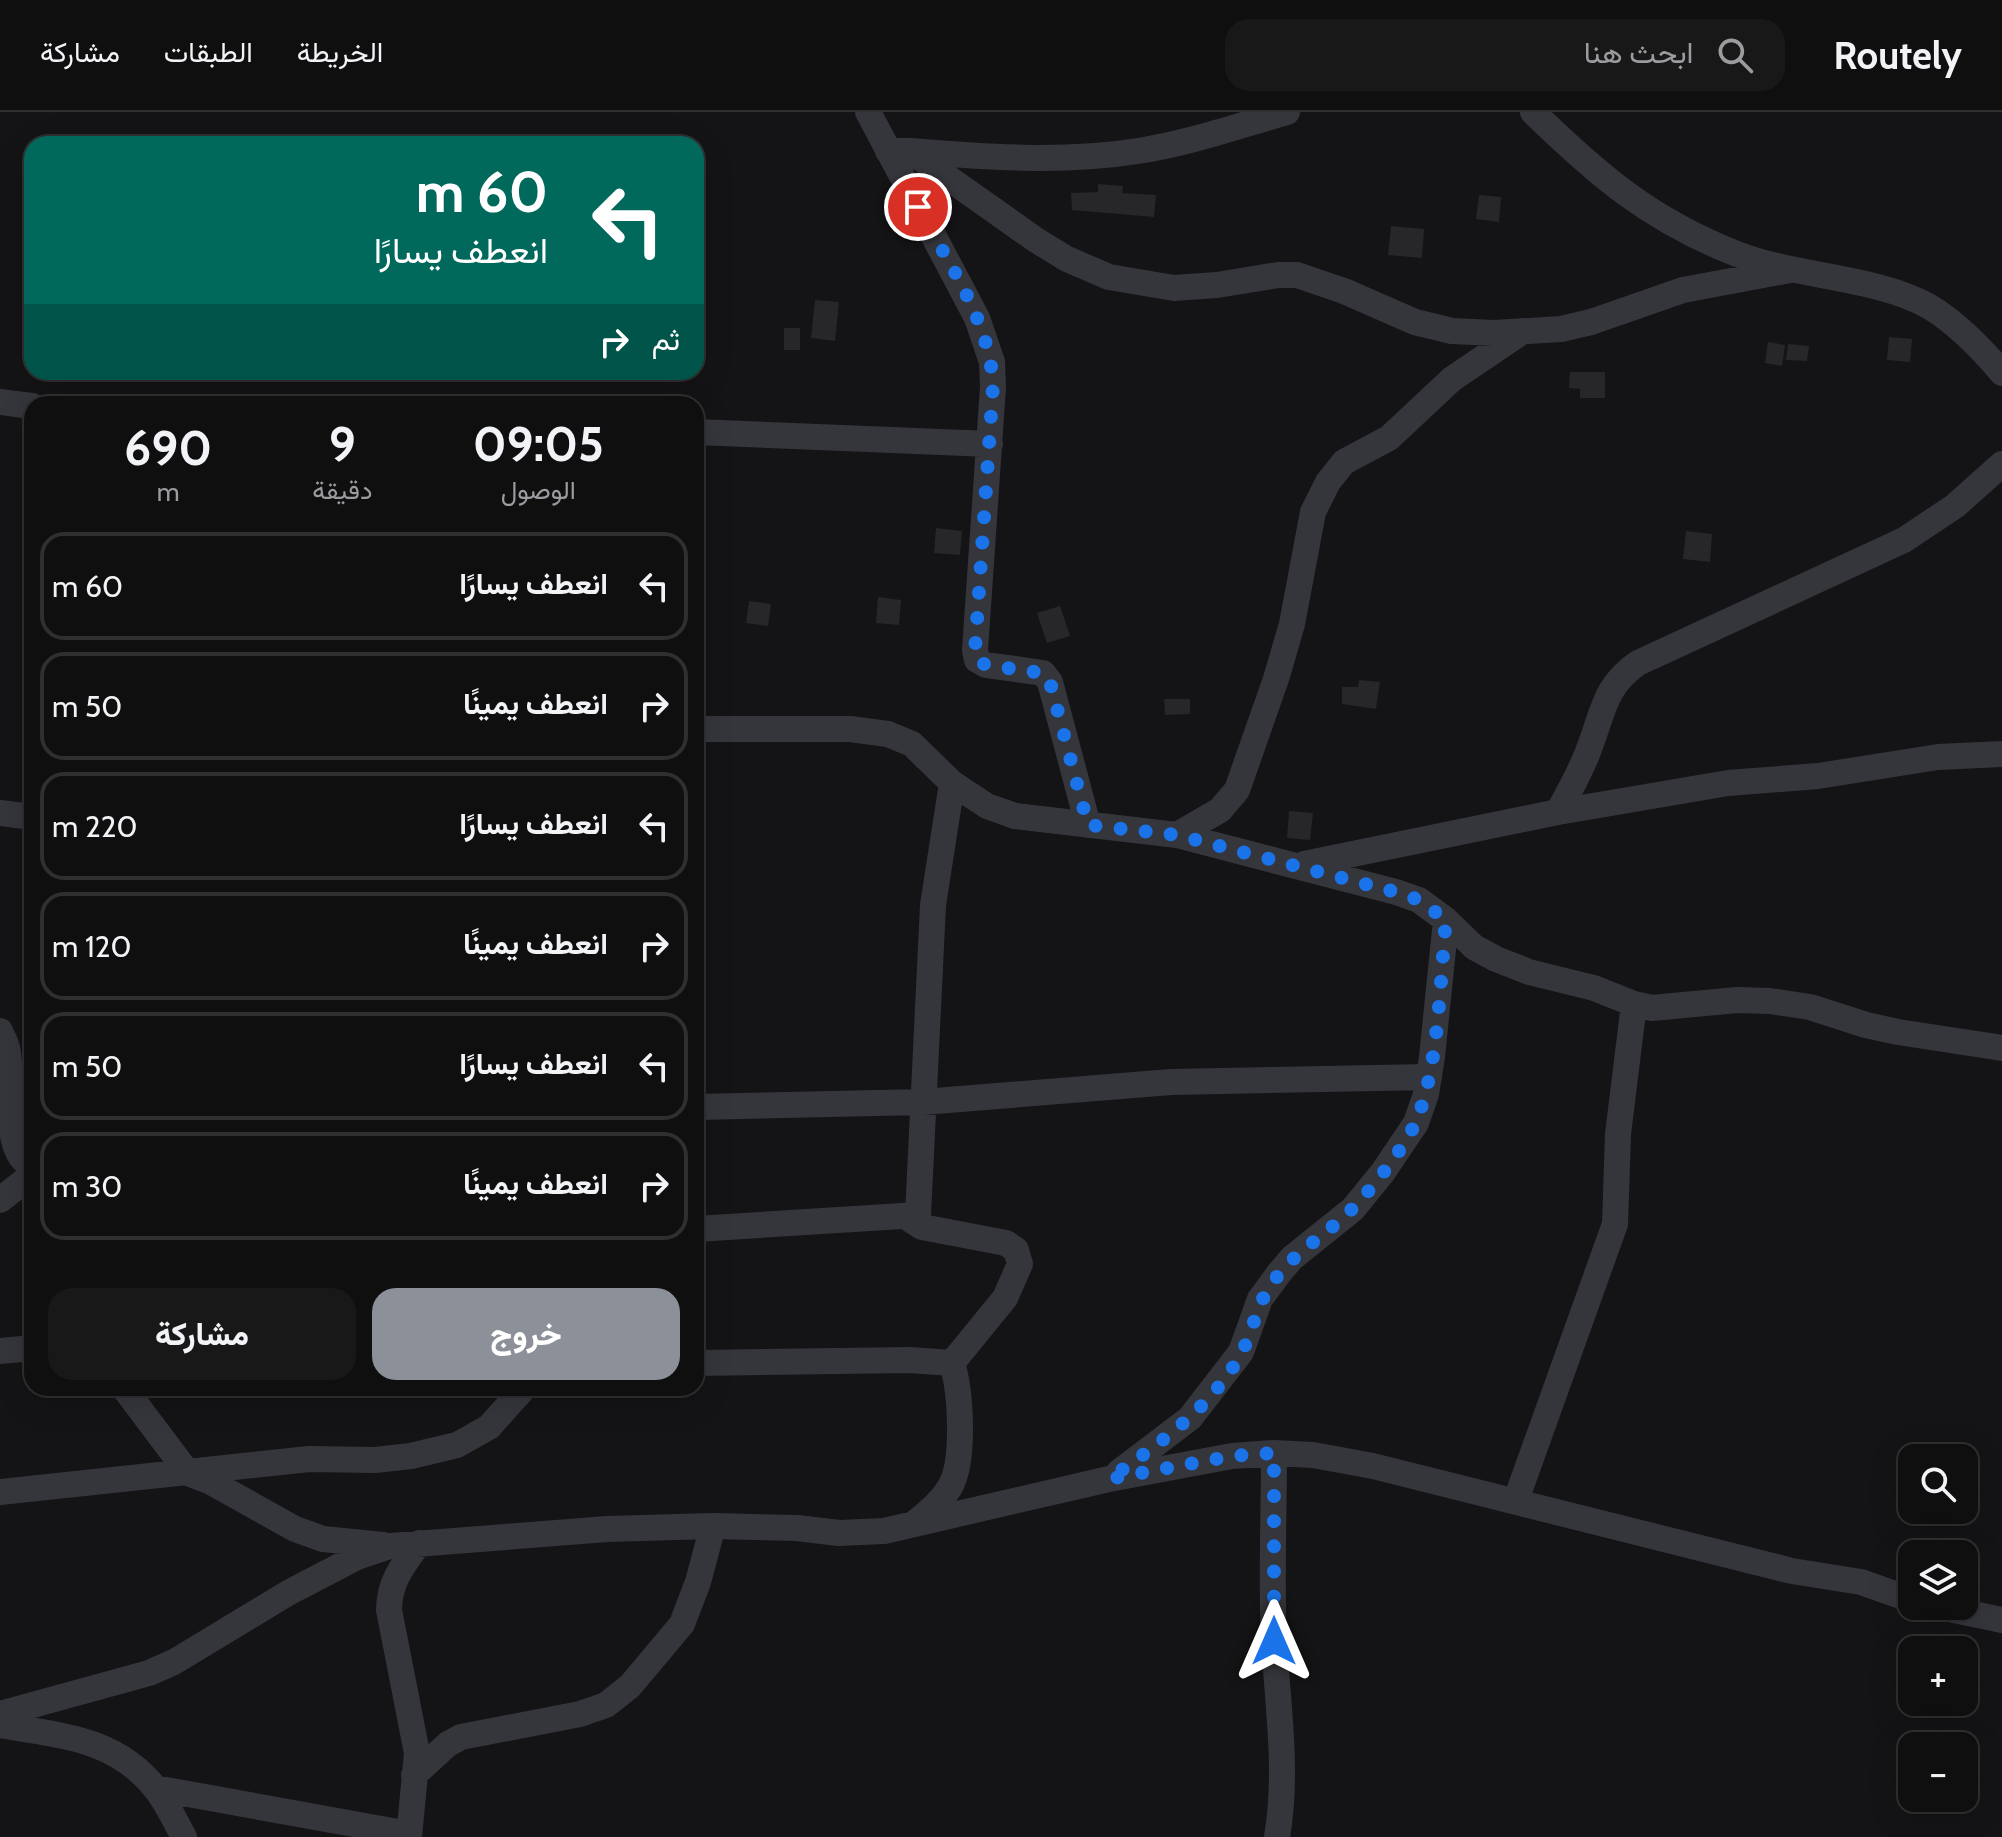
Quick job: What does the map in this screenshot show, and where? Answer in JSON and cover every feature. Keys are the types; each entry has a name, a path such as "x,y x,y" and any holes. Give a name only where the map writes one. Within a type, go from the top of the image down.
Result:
{"street":[{"path":"868,112 899,151 977,318 992,362 990,444 975,650 977,660 986,665 1043,673 1050,682 1088,825"},
{"path":"899,151 1072,158 1112,154 1208,135 1287,112"},
{"path":"1533,112 1625,196 1664,221 1739,255 1790,270 1893,292 1928,306 1958,326 2002,373"},
{"path":"899,151 1067,259 1109,277 1174,288 1297,275 1434,328 1494,333 1561,329 1683,290 1790,270"},
{"path":"1177,835 1220,810 1237,790 1276,679 1292,624 1313,512 1328,482 1344,462 1389,438 1452,379 1523,331"},
{"path":"0,402 24,405"},
{"path":"704,432 990,444"},
{"path":"1558,812 1588,752 1611,689 1621,675 1638,663 1749,610 1904,540 1955,506 2002,464"},
{"path":"704,729 850,729 888,734 912,744 952,783 987,806 1015,816 1177,835 1419,900 1474,947 1496,959 1529,972 1594,988 1634,1004 1652,1008 1737,1000 1770,1001 1810,1007 1898,1032 2002,1048"},
{"path":"1297,865 1558,812 1728,783 1818,776 1938,757 2002,754"},
{"path":"918,1215 933,905 952,783"},
{"path":"0,813 24,816"},
{"path":"1109,1479 1190,1418 1226,1376 1241,1352 1260,1299 1280,1272 1292,1258 1353,1209 1416,1123 1429,1077 1446,920"},
{"path":"1516,1500 1615,1224 1618,1134 1634,1004"},
{"path":"0,1031 7,1048 13,1140 18,1156 24,1160"},
{"path":"704,1107 923,1102 1171,1082 1429,1077"},
{"path":"0,1200 24,1181"},
{"path":"704,1228 918,1215"},
{"path":"918,1215 911,1220 922,1227 1006,1243 1016,1250 1020,1264 1005,1298 952,1363"},
{"path":"0,1351 24,1349"},
{"path":"704,1363 910,1360 952,1363"},
{"path":"911,1527 940,1501 958,1468 959,1396 952,1363"},
{"path":"130,1396 188,1473 209,1481 295,1529 323,1539 390,1546 607,1529 713,1526 797,1528 839,1533 884,1531 1109,1479 1232,1456 1274,1453 1313,1455 1373,1466 1792,1571 1861,1582 1898,1595"},
{"path":"0,1492 309,1459 375,1460 411,1456 457,1445 489,1427 517,1396"},
{"path":"1274,1453 1274,1641 1283,1757 1283,1802 1277,1837"},
{"path":"414,1775 448,1744 461,1737 580,1714 606,1705 630,1686 682,1624 698,1582 713,1526"},
{"path":"155,1788 409,1836 417,1753 389,1602 396,1574 419,1543"},
{"path":"0,1714 149,1673 174,1662 288,1593 357,1557 390,1546"},
{"path":"1978,1615 2002,1620"},
{"path":"0,1725 90,1741 112,1750 155,1788 184,1837"}],"building":[{"path":"1098,184 1123,186 1122,193 1156,195 1154,217 1072,210 1071,193 1098,192"},
{"path":"1479,195 1501,197 1499,222 1476,219"},
{"path":"1391,226 1424,229 1422,258 1388,255"},
{"path":"815,300 839,302 835,341 811,338"},
{"path":"784,328 800,328 800,350 784,350"},
{"path":"1889,337 1912,339 1910,362 1887,360"},
{"path":"1768,342 1785,345 1782,366 1765,363"},
{"path":"1788,344 1809,346 1807,361 1786,360"},
{"path":"1570,372 1605,372 1605,398 1580,398 1580,389 1569,388"},
{"path":"936,528 962,531 960,555 934,553"},
{"path":"1686,531 1712,534 1710,562 1683,559"},
{"path":"878,597 901,600 899,625 876,623"},
{"path":"749,601 771,604 768,626 746,623"},
{"path":"1060,606 1070,636 1047,643 1037,613"},
{"path":"1359,680 1380,682 1376,709 1342,704 1342,687 1358,687"},
{"path":"1164,699 1190,699 1190,714 1165,715"},
{"path":"1289,811 1313,813 1310,840 1287,838"}],"route":[{"path":"918,207 977,318 992,362 993,387 975,650 977,660 986,665 1031,669 1043,673 1050,682 1088,825 1177,835 1240,850 1396,892 1419,900 1446,920 1432,1057 1426,1094 1416,1123 1353,1209 1292,1258 1280,1272 1260,1299 1241,1352 1226,1376 1190,1418 1109,1479 1232,1456 1274,1453 1274,1641"}]}
